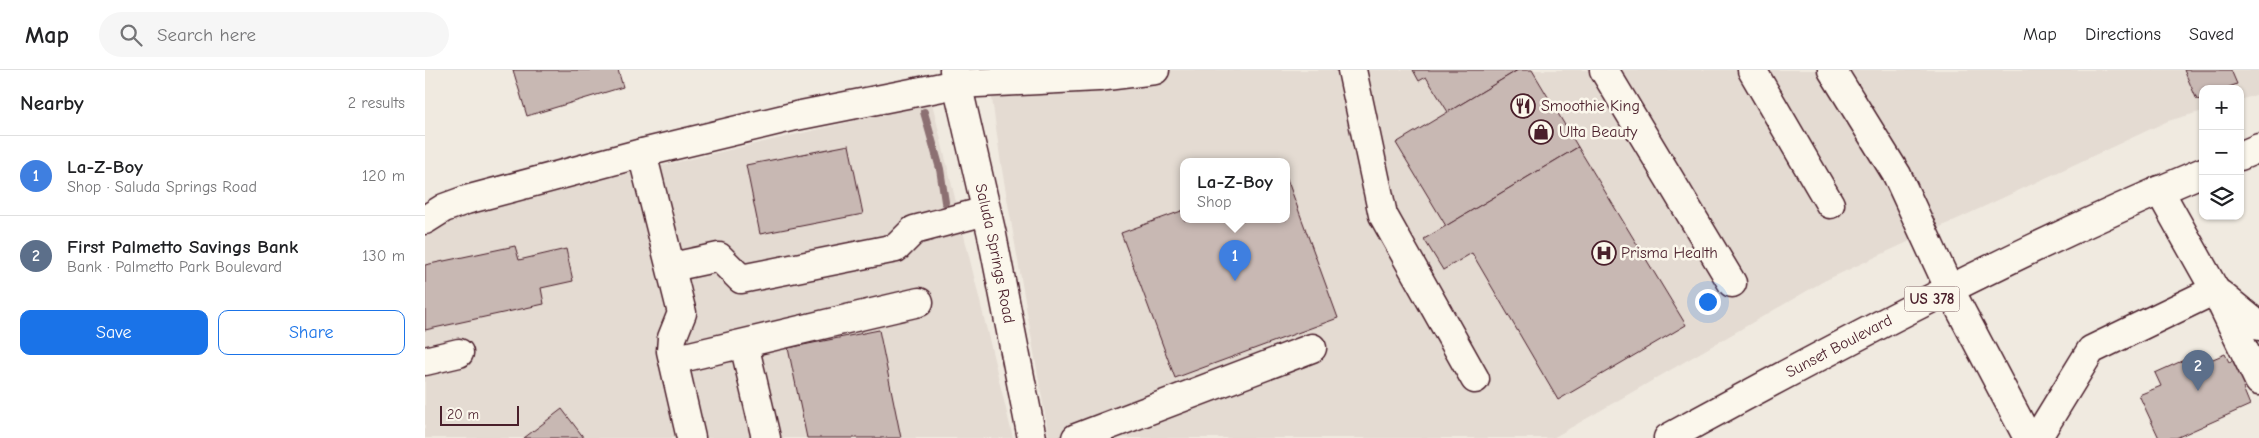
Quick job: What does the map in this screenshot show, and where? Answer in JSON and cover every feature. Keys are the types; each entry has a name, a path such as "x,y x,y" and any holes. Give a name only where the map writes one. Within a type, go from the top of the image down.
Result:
{"street":[{"path":"425,220 444,208 466,200 642,153 956,77 1098,78 1155,70"},
{"path":"1353,70 1383,215 1475,378"},
{"path":"1604,70 1732,283"},
{"path":"1752,70 1830,204"},
{"path":"1832,70 1897,175 1950,290 2027,438"},
{"name":"Saluda Springs Road","path":"956,77 986,211 1031,438"},
{"path":"2244,154 2259,148"},
{"path":"642,153 682,313 672,338 673,360 691,438"},
{"name":"Sunset Boulevard","path":"1668,438 1781,376 1950,290 2159,190 2199,174"},
{"path":"2159,190 2215,290 2259,381"},
{"path":"672,267 719,257 741,279 897,248 914,230 986,211"},
{"path":"2215,290 2259,326"},
{"path":"2037,438 2091,350 2215,290"},
{"path":"673,360 919,302"},
{"path":"744,344 766,438"},
{"path":"1076,438 1312,348"},
{"path":"425,361 459,353"}],"shaded area":[{"path":"988,70 2259,70 2259,94 2244,99 2244,85 2199,85 2199,112 2168,121 1824,281 1553,438 1049,438 1001,164"},
{"path":"932,103 1013,438 425,438 425,237 466,211"}],"building":[{"path":"513,70 618,70 623,87 527,116"},
{"path":"1413,70 1518,70 1448,112 1426,77 1419,81"},
{"path":"1518,70 1532,70 1578,147 1446,226 1396,143"},
{"path":"2184,70 2231,70 2237,84 2199,85 2199,99 2197,100"},
{"path":"849,145 863,214 760,234 746,165"},
{"path":"1578,147 1686,325 1558,400 1472,253 1443,270 1424,239"},
{"path":"1290,187 1338,318 1175,378 1121,233 1180,211 1180,223 1290,223"},
{"path":"515,246 519,260 566,249 573,281 541,288 544,304 425,330 425,265"},
{"path":"879,330 901,438 807,438 788,348"},
{"path":"2259,348 2259,381 2243,388 2250,405 2176,438 2159,438 2139,395 2161,386 2155,373 2204,351 2208,361 2225,354 2229,362"},
{"path":"562,409 584,438 524,438"}],"waterway":[{"path":"924,112 940,169 945,202"}],"place":[{"name":"Smoothie King","path":"1523,106"},
{"name":"Ulta Beauty","path":"1541,132"},
{"name":"Prisma Health","path":"1604,253"},
{"name":"La-Z-Boy","path":"1235,281"},
{"name":"First Palmetto Savings Bank","path":"2198,391"}]}
